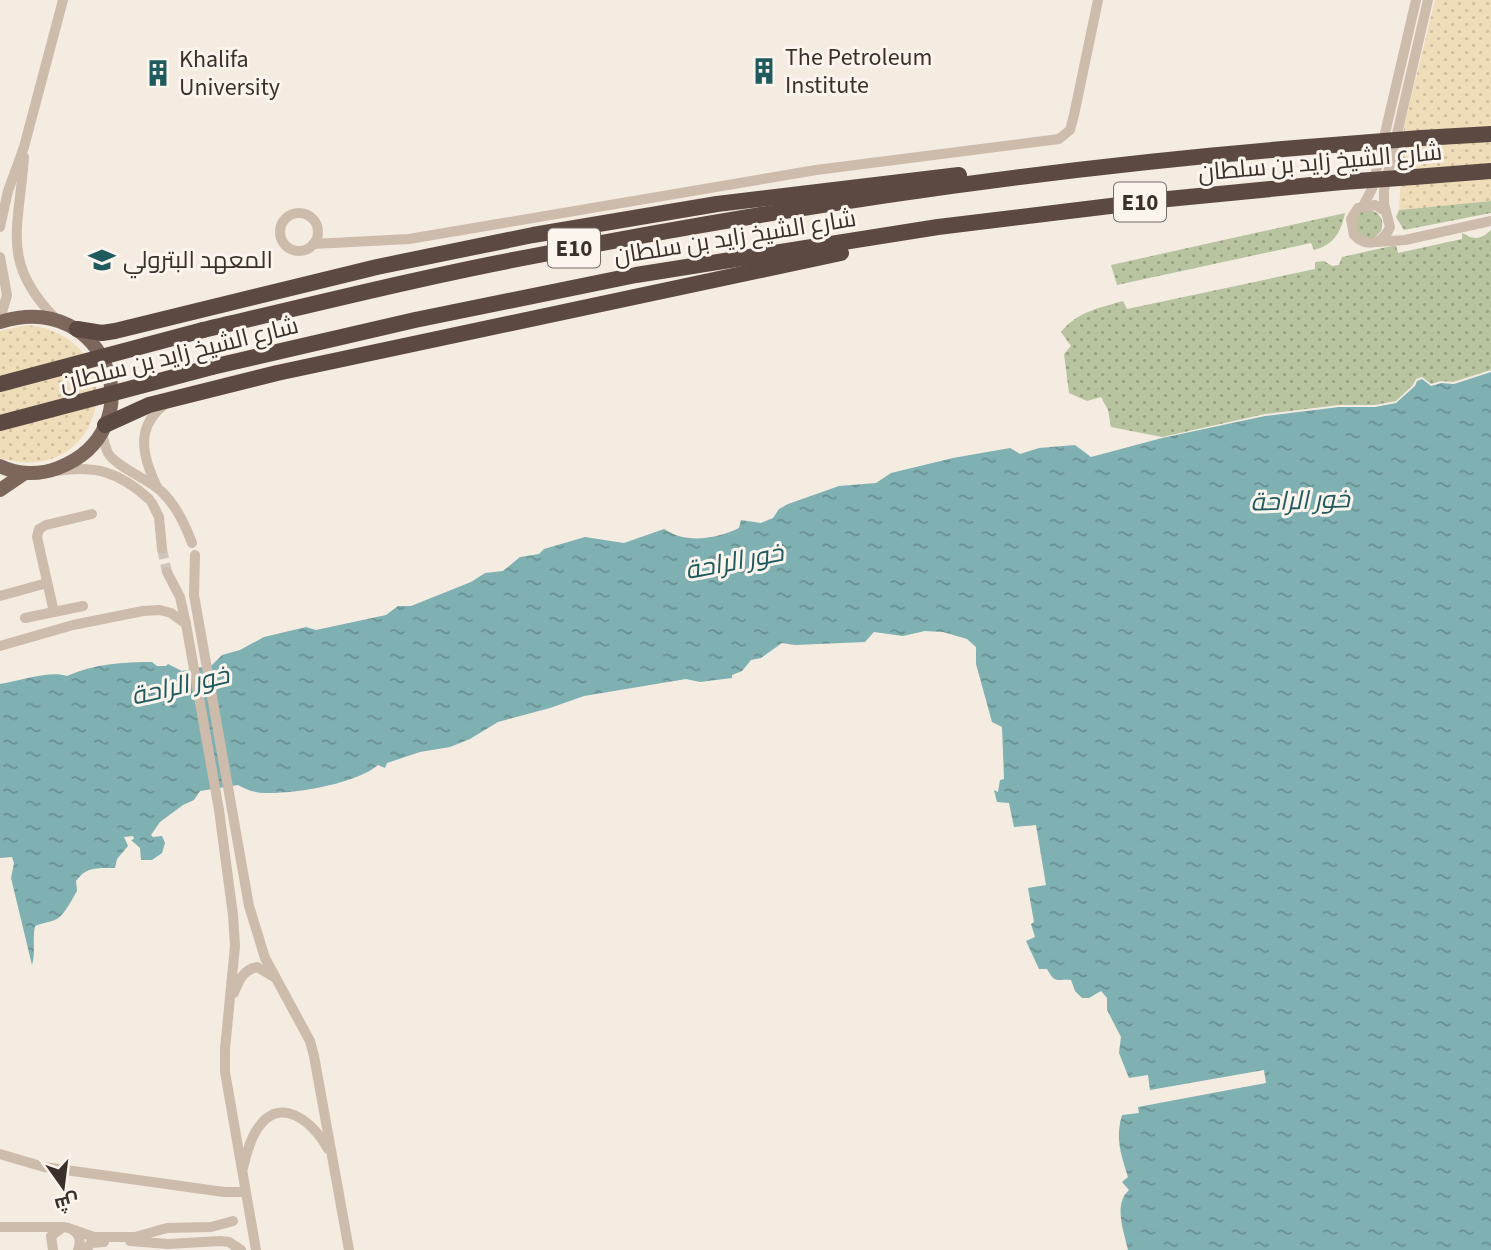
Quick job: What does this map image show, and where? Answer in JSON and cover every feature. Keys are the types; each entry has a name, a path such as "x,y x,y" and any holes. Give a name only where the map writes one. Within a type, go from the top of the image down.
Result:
{"highway":[{"name":"شارع الشيخ زايد بن سلطان","path":"0,384 203,330 550,253 774,212 1016,177 1269,150 1491,134"},
{"name":"شارع الشيخ زايد بن سلطان","path":"0,423 212,367 415,320 636,275 937,227 1168,199 1491,171"},
{"path":"77,329 102,333 115,331 377,267 533,235 717,204 967,174 992,173 1016,177"},
{"path":"103,429 139,408 398,345 993,221"}],"main road":[{"path":"0,321 26,316 55,318 77,329 91,341 101,356 108,372 111,399 103,429 88,450 70,464 49,471 25,473 0,466"},
{"path":"0,490 25,473"}],"street":[{"path":"0,227 8,191 24,148 62,0 73,0"},
{"path":"313,244 409,239 816,170 1051,141 1074,115 1098,0"},
{"path":"1416,0 1372,189 1363,206 1353,215 1351,229 1358,240 1364,243 1405,240 1491,221"},
{"path":"1377,242 1387,233 1384,190 1428,0"},
{"path":"24,148 23,170 12,230 12,258 30,297 55,318"},
{"path":"1363,206 1375,205 1405,240"},
{"path":"302,213 313,219 318,232 313,244 305,250 290,249 281,238 281,225 291,215 302,213"},
{"path":"318,232 352,243"},
{"path":"0,257 6,288 6,302 0,321"},
{"path":"190,394 159,408 146,428 144,454 158,489 179,515 192,542"},
{"path":"103,429 109,455 114,461 158,489"},
{"path":"49,471 78,468 100,470 123,480 151,501 159,517 162,549"},
{"path":"54,612 37,537 39,529 93,514"},
{"path":"195,555 194,595 249,906 265,958 310,1041 349,1250"},
{"path":"167,572 180,597 186,624 219,810 235,946 225,1072 256,1250"},
{"path":"0,596 47,583"},
{"path":"25,618 83,606"},
{"path":"0,646 73,625 144,611 160,610 171,613 186,624"},
{"path":"231,1004 243,975 249,969 265,969 276,978"},
{"path":"242,1172 254,1133 271,1116 281,1113 300,1117 320,1134 332,1154"},
{"path":"0,1154 44,1167 224,1192 245,1192"},
{"path":"241,1250 229,1242 223,1233 247,1205"},
{"path":"80,1244 94,1237 135,1237 167,1228 211,1227 233,1221"},
{"path":"0,1227 63,1227 80,1244 187,1243 211,1246 229,1242"},
{"path":"52,1250 51,1237 63,1227"},
{"path":"186,1227 187,1243"},
{"path":"211,1227 216,1234 211,1246"}],"sand":[{"path":"1435,0 1491,0 1491,201 1399,210 1404,127"},
{"path":"27,325 62,335 85,355 95,381 95,408 85,433 65,452 36,462 0,458 0,331"}],"green space":[{"path":"1491,201 1491,213 1404,230 1396,217 1399,210"},
{"path":"1370,209 1382,220 1381,231 1373,239 1357,236 1355,214"},
{"path":"1345,213 1336,237 1327,245 1314,250 1311,243 1117,285 1111,265"},
{"path":"1491,230 1491,370 1453,382 1431,384 1422,377 1416,379 1396,401 1265,414 1162,437 1111,427 1108,410 1101,397 1087,401 1069,393 1064,354 1071,346 1061,332 1074,320 1089,312 1123,301 1127,309 1315,269 1315,262 1324,261 1332,266 1339,265 1342,257 1396,245 1398,253 1462,239 1462,233 1474,238 1480,237"}],"water":[{"name":"خور الراحة","path":"1491,372 1491,1250 1128,1250 1121,1210 1124,1196 1129,1190 1122,1182 1128,1177 1119,1139 1122,1115 1139,1113 1138,1107 1266,1083 1264,1070 1150,1090 1148,1075 1129,1078 1119,1053 1121,1037 1107,1010 1107,998 1101,991 1089,998 1082,998 1075,991 1071,980 1057,980 1047,969 1039,969 1026,941 1035,937 1031,924 1034,922 1028,888 1046,885 1036,825 1014,827 1009,803 997,802 994,790 998,792 1000,780 1004,779 1002,727 992,722 976,664 976,647 967,639 943,632 925,631 903,636 874,632 865,642 795,645 782,643 761,658 751,660 742,671 732,675 732,678 700,682 686,679 584,696 498,722 470,739 450,747 420,752 387,763 385,768 378,765 355,778 340,782 308,790 277,793 255,792 238,785 200,791 194,800 160,822 151,835 162,836 165,843 162,853 152,860 141,860 140,848 131,840 134,839 133,836 124,837 128,846 117,859 115,868 93,869 80,876 76,881 77,891 63,914 57,919 35,926 32,965 11,878 14,863 12,857 0,858 0,684 44,675 67,676 98,666 120,663 152,662 157,666 168,664 182,671 212,665 222,655 240,650 264,637 306,627 316,630 386,615 398,606 411,606 471,582 485,573 503,571 520,557 539,554 544,549 585,537 624,543 664,529 691,538 721,535 739,528 741,520 761,523 773,518 779,509 788,504 839,486 876,483 891,473 953,458 1010,448 1020,454 1039,448 1075,445 1091,457 1162,438 1265,416 1396,403 1422,379 1431,386 1441,383 1454,384"}],"tunnel":[{"path":"162,549 167,572"}],"place":[{"name":"The Petroleum Institute","path":"764,71"},
{"name":"Khalifa University","path":"158,73"},
{"name":"المعهد البترولي","path":"102,260"}]}
